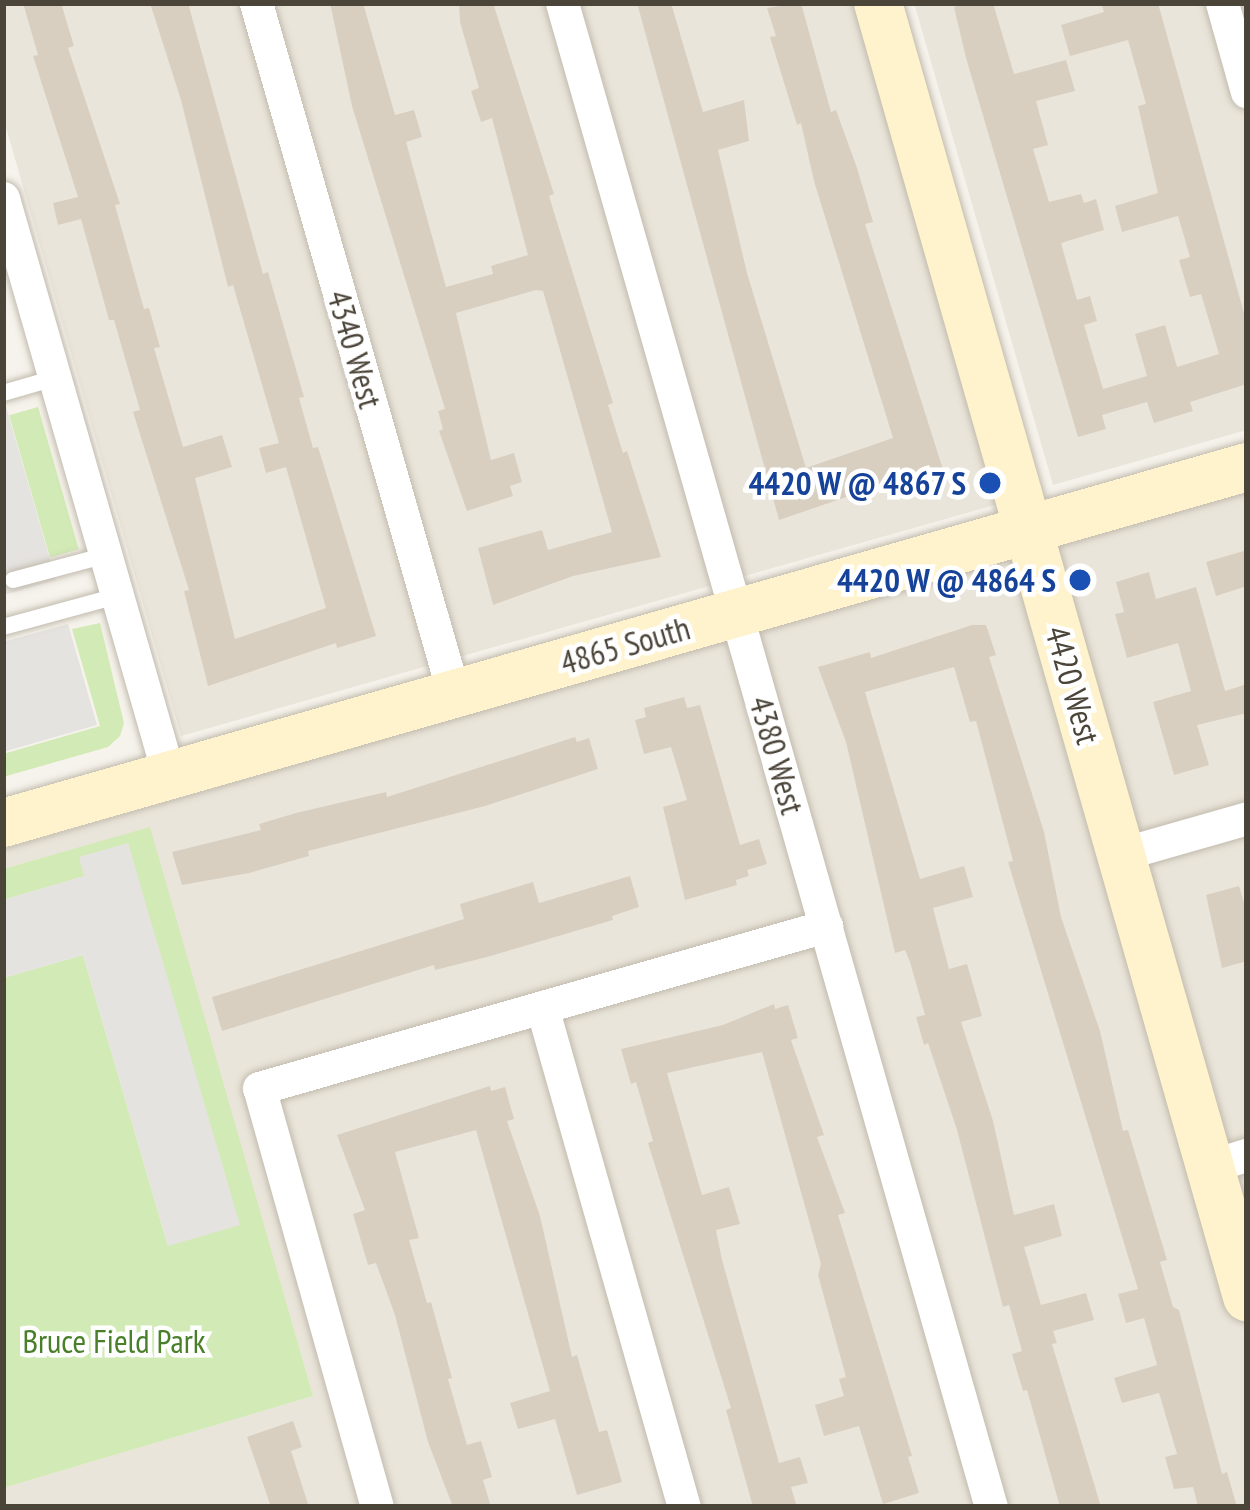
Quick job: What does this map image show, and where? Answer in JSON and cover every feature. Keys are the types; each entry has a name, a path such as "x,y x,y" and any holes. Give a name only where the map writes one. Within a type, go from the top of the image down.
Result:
{"street":[{"name":"4340 West","path":"256,3 454,695"},
{"name":"4380 West","path":"562,3 991,1507"},
{"name":"4420 West","path":"878,3 1121,854 1228,1161 1247,1297"},
{"path":"1222,3 1247,92"},
{"path":"3,198 169,776"},
{"name":"4865 South","path":"3,823 1247,467"},
{"path":"1121,854 1247,818"},
{"path":"377,1507 259,1088 826,926"},
{"path":"542,1007 684,1507"}],"lane":[{"path":"3,393 55,378"},
{"path":"13,580 106,556"},
{"path":"3,627 117,596"}],"shaded area":[{"path":"3,3 854,3 998,504 181,736 3,117"},
{"path":"914,3 1247,3 1247,430 1053,485"},
{"path":"3,396 56,580 3,595"},
{"path":"1247,491 1247,1507 3,1507 3,1488 313,1396 149,828 3,869 3,849"},
{"path":"68,624 97,725 3,752 3,642"},
{"path":"128,843 240,1225 168,1246 83,955 3,978 3,900 84,876 79,857"}],"green space":[{"path":"38,407 79,549 50,558 9,415"},
{"path":"100,623 124,723 120,736 108,747 3,777 3,754 100,726 72,629"},
{"name":"Bruce Field Park","path":"150,827 313,1396 3,1488 3,978 83,955 168,1246 128,844 80,857 85,876 3,900 3,869"}],"building":[{"path":"23,3 61,3 74,46 68,48 120,204 115,205 144,309 149,308 160,347 154,348 183,447 222,435 232,467 195,478 235,639 326,608 286,467 266,473 259,448 279,443 233,285 228,287 181,100 150,3 188,3 263,274 268,272 304,397 299,398 313,448 318,447 376,636 337,648 336,643 208,686 184,591 189,590 133,412 140,410 114,320 109,320 81,219 58,225 53,203 78,197 33,56 38,55"},
{"path":"330,3 363,3 395,115 414,110 422,137 406,142 446,287 493,274 491,266 528,255 492,118 481,122 471,91 479,88 460,22 459,3 493,3 554,194 549,196 613,403 608,405 661,557 573,576 493,605 478,548 542,530 548,550 612,532 543,291 456,313 491,460 514,453 522,482 510,486 513,496 467,511 439,431 443,429 438,411 445,409 352,106"},
{"path":"637,3 671,3 703,112 744,100 749,141 718,150 747,273 806,468 893,438 814,181 801,123 797,125 770,37 776,36 767,8 801,3 831,112 836,110 857,168 873,222 865,224 947,482 861,492 779,520"},
{"path":"993,3 1014,74 1066,60 1075,91 1036,101 1048,145 1033,149 1049,202 1081,194 1084,203 1096,199 1104,230 1061,243 1077,300 1090,296 1097,321 1084,325 1103,389 1147,376 1135,334 1165,325 1177,367 1219,354 1201,294 1190,297 1179,260 1190,257 1178,216 1122,232 1115,206 1158,193 1138,106 1146,104 1128,40 1070,56 1061,25 1104,12 1101,3 1158,3 1247,324 1247,384 1190,402 1193,411 1154,423 1147,402 1102,415 1106,429 1078,437 966,58 954,7"},
{"path":"1247,550 1247,586 1216,596 1206,562"},
{"path":"1149,572 1156,599 1196,587 1225,691 1247,684 1247,713 1197,725 1209,765 1174,775 1153,702 1191,691 1178,643 1127,658 1115,614 1124,612 1116,582"},
{"path":"972,625 986,625 996,655 989,657 1044,832 1061,917 1100,1031 1123,1131 1128,1130 1167,1260 1160,1262 1173,1307 1179,1310 1222,1474 1227,1472 1237,1507 1198,1507 1193,1487 1174,1489 1165,1457 1177,1454 1159,1393 1122,1403 1114,1378 1157,1365 1144,1318 1126,1323 1118,1294 1138,1289 1008,862 1013,861 976,721 970,722 954,667 865,692 920,879 964,866 973,897 933,908 949,969 967,964 982,1016 961,1022 993,1121 1014,1215 1054,1204 1062,1236 1024,1247 1041,1305 1086,1293 1094,1320 1053,1331 1057,1343 1052,1344 1101,1507 1060,1507 1027,1390 1023,1391 1012,1354 1022,1351 1009,1305 1003,1307 957,1130 928,1043 924,1045 916,1017 925,1015 910,962 905,950 895,953 846,742 818,667 870,652 871,658"},
{"path":"684,697 687,708 700,705 740,845 759,839 767,864 747,870 749,876 736,880 737,885 685,900 663,807 687,800 671,747 644,754 635,720 646,717 644,708"},
{"path":"575,737 577,742 589,738 598,769 485,806 308,851 309,856 249,873 182,885 172,852 261,830 259,824 296,813 386,792 387,797"},
{"path":"630,876 639,907 612,916 613,920 487,957 435,970 434,965 222,1031 212,997 464,919 460,904 533,882 539,903"},
{"path":"1239,886 1247,913 1247,961 1222,968 1206,895"},
{"path":"774,1004 775,1009 788,1005 798,1038 791,1040 824,1135 817,1137 845,1213 838,1215 912,1456 908,1457 919,1493 883,1504 859,1426 824,1436 815,1405 844,1396 839,1379 846,1377 818,1275 821,1264 762,1052 667,1073 702,1195 729,1187 740,1224 716,1230 722,1260 779,1463 800,1457 808,1483 791,1487 797,1507 753,1507 726,1410 731,1408 648,1143 653,1141 636,1082 631,1084 621,1049 723,1025"},
{"path":"490,1086 491,1091 505,1087 514,1119 507,1121 540,1216 572,1357 577,1355 599,1432 607,1430 622,1482 577,1495 555,1419 518,1429 510,1403 550,1391 476,1130 395,1152 419,1238 409,1240 427,1303 431,1302 467,1445 481,1441 492,1477 483,1480 491,1507 453,1507 428,1442 395,1315 376,1263 368,1265 353,1214 365,1210 337,1135"},
{"path":"293,1421 302,1447 291,1451 309,1507 271,1507 247,1437"}],"place":[{"name":"4420 W @ 4867 S","path":"990,483"},
{"name":"4420 W @ 4864 S","path":"1080,580"}]}
